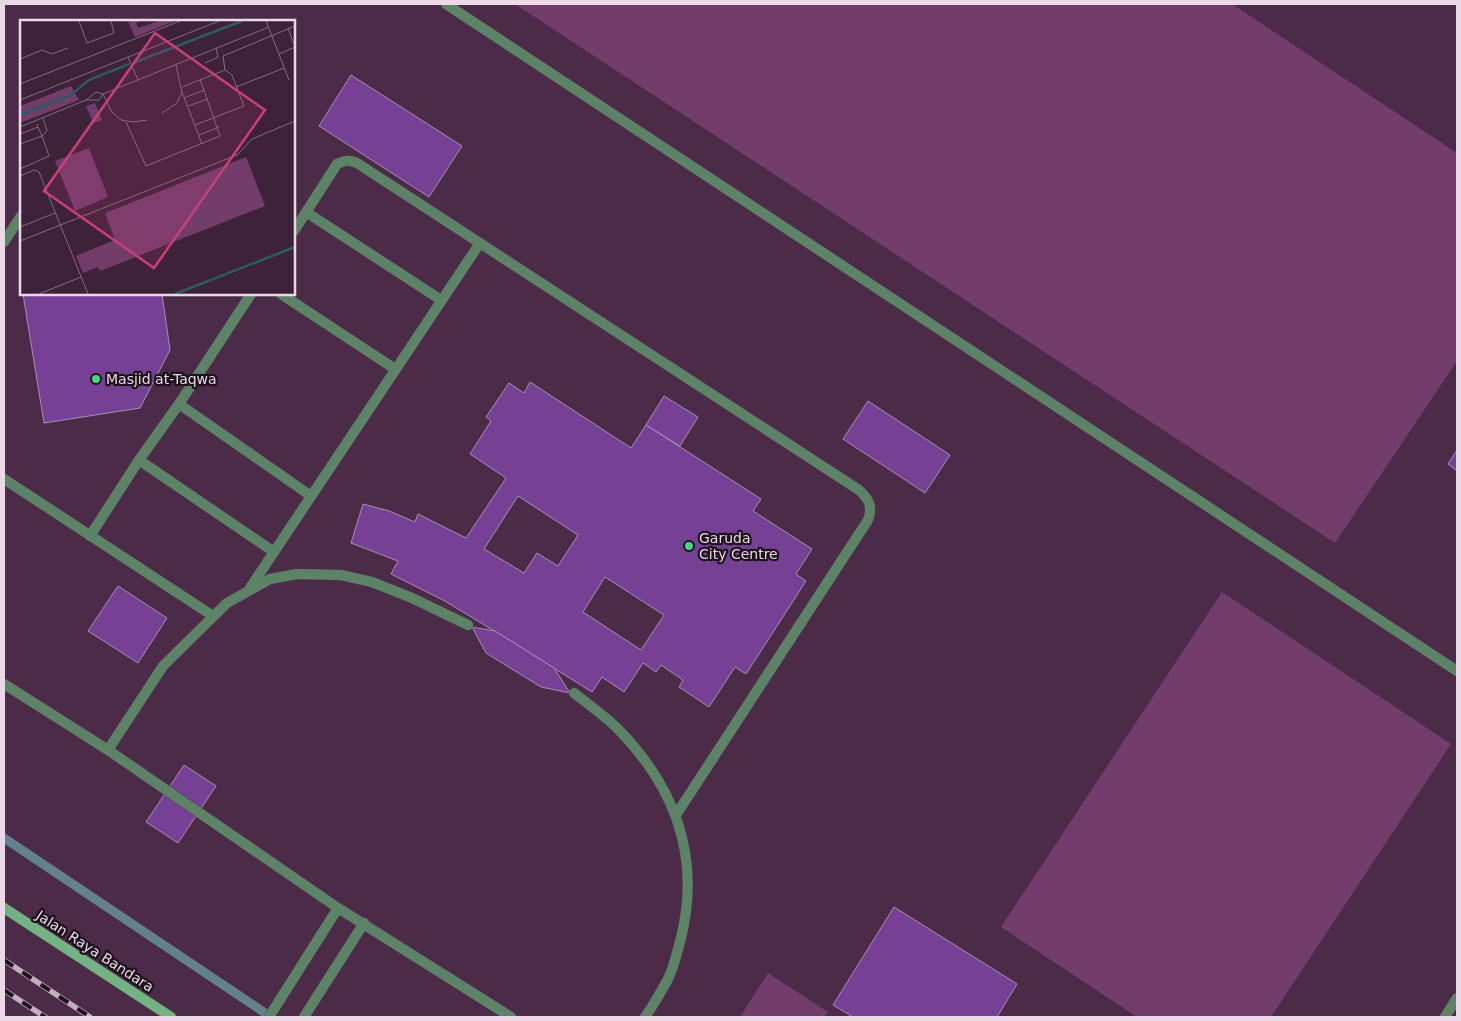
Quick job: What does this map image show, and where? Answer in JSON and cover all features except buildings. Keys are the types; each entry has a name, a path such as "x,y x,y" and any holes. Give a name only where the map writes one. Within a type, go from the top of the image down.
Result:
{"street":[{"name":"Jalan Raya Bandara","path":"4,908 171,1017"}],"lane":[{"path":"446,4 1457,671"},
{"path":"295,229 338,164 344,160 357,163 866,497 870,504 871,514 868,520 676,815"},
{"path":"306,212 442,300"},
{"path":"4,242 20,218"},
{"path":"248,591 480,243"},
{"path":"90,536 250,295"},
{"path":"282,295 395,370"},
{"path":"179,404 311,496"},
{"path":"139,460 274,552"},
{"path":"4,479 213,616"},
{"path":"108,750 163,666 227,603 270,579 297,574 341,575 372,582 412,598 468,625"},
{"path":"4,684 108,750 338,908 511,1017"},
{"path":"574,692 617,728 645,760 662,786 676,815 686,855 688,888 685,920 677,955 667,980 645,1017"},
{"path":"269,1017 338,908"},
{"path":"304,1017 364,923"},
{"path":"1445,1017 1457,998"}],"shaded area":[{"path":"4,4 1457,4 1457,1017 4,1017"},
{"path":"515,4 1232,4 1457,153 1457,361 1335,543"},
{"path":"1222,592 1451,744 1271,1017 1137,1017 1001,927"},
{"path":"768,973 828,1012 824,1017 740,1017"}],"waterway":[{"path":"4,838 271,1017"}],"railway":[{"path":"4,960 90,1017"},
{"path":"4,990 45,1017"}],"place":[{"name":"Masjid at-Taqwa","path":"96,379"},
{"name":"Garuda City Centre","path":"689,546"}]}
